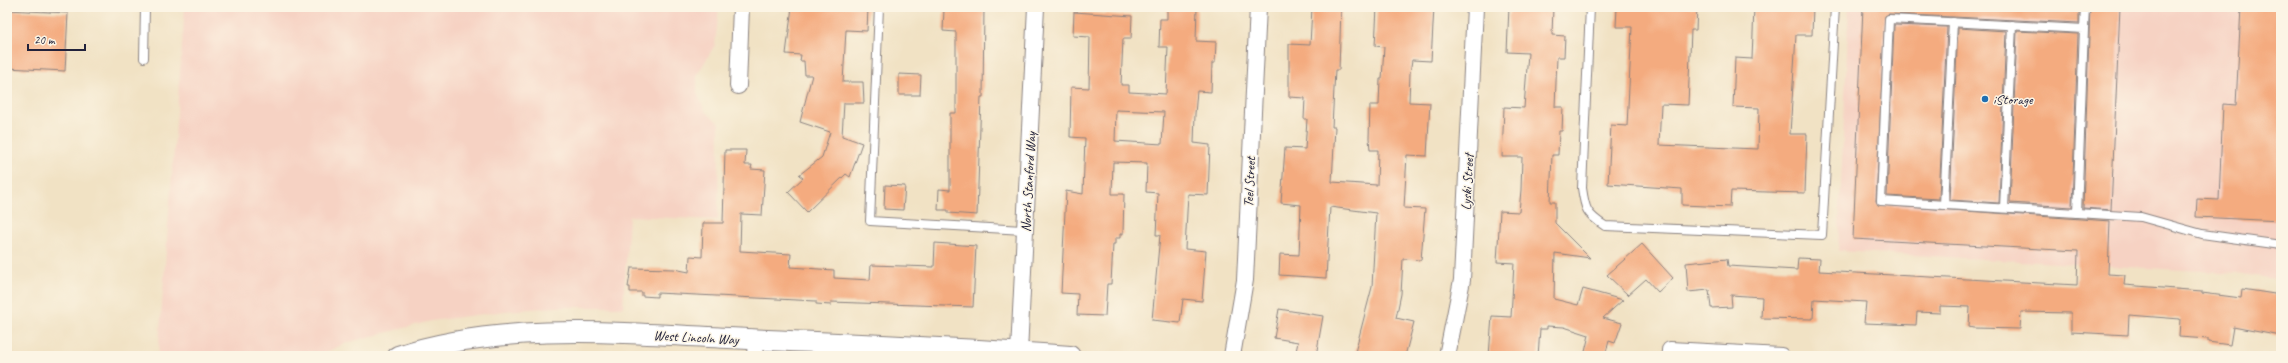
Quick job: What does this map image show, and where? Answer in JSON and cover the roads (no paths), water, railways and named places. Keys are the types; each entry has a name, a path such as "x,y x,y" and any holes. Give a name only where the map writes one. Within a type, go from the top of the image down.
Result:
{"street":[{"path":"738,86 741,7"},
{"name":"North Stanford Way","path":"1019,354 1036,7"},
{"name":"Teel Street","path":"1232,356 1245,280 1258,7"},
{"name":"Lyski Street","path":"1447,356 1462,280 1475,7"},
{"name":"West Lincoln Way","path":"398,356 465,341 544,334 615,333 756,348 1070,356"},
{"path":"1670,356 1670,350 1781,356"}],"lane":[{"path":"144,58 145,7"},
{"path":"879,7 870,221 1025,230"},
{"path":"1590,7 1582,188 1584,204 1589,216 1605,226 1822,234 1835,7"},
{"path":"2076,213 2085,7"},
{"path":"2084,29 1890,19 1881,201 2141,218 2202,234 2281,245"},
{"path":"1944,205 1953,22"},
{"path":"2004,208 2012,25"}],"place":[{"name":"iStorage","path":"1985,99"}]}
